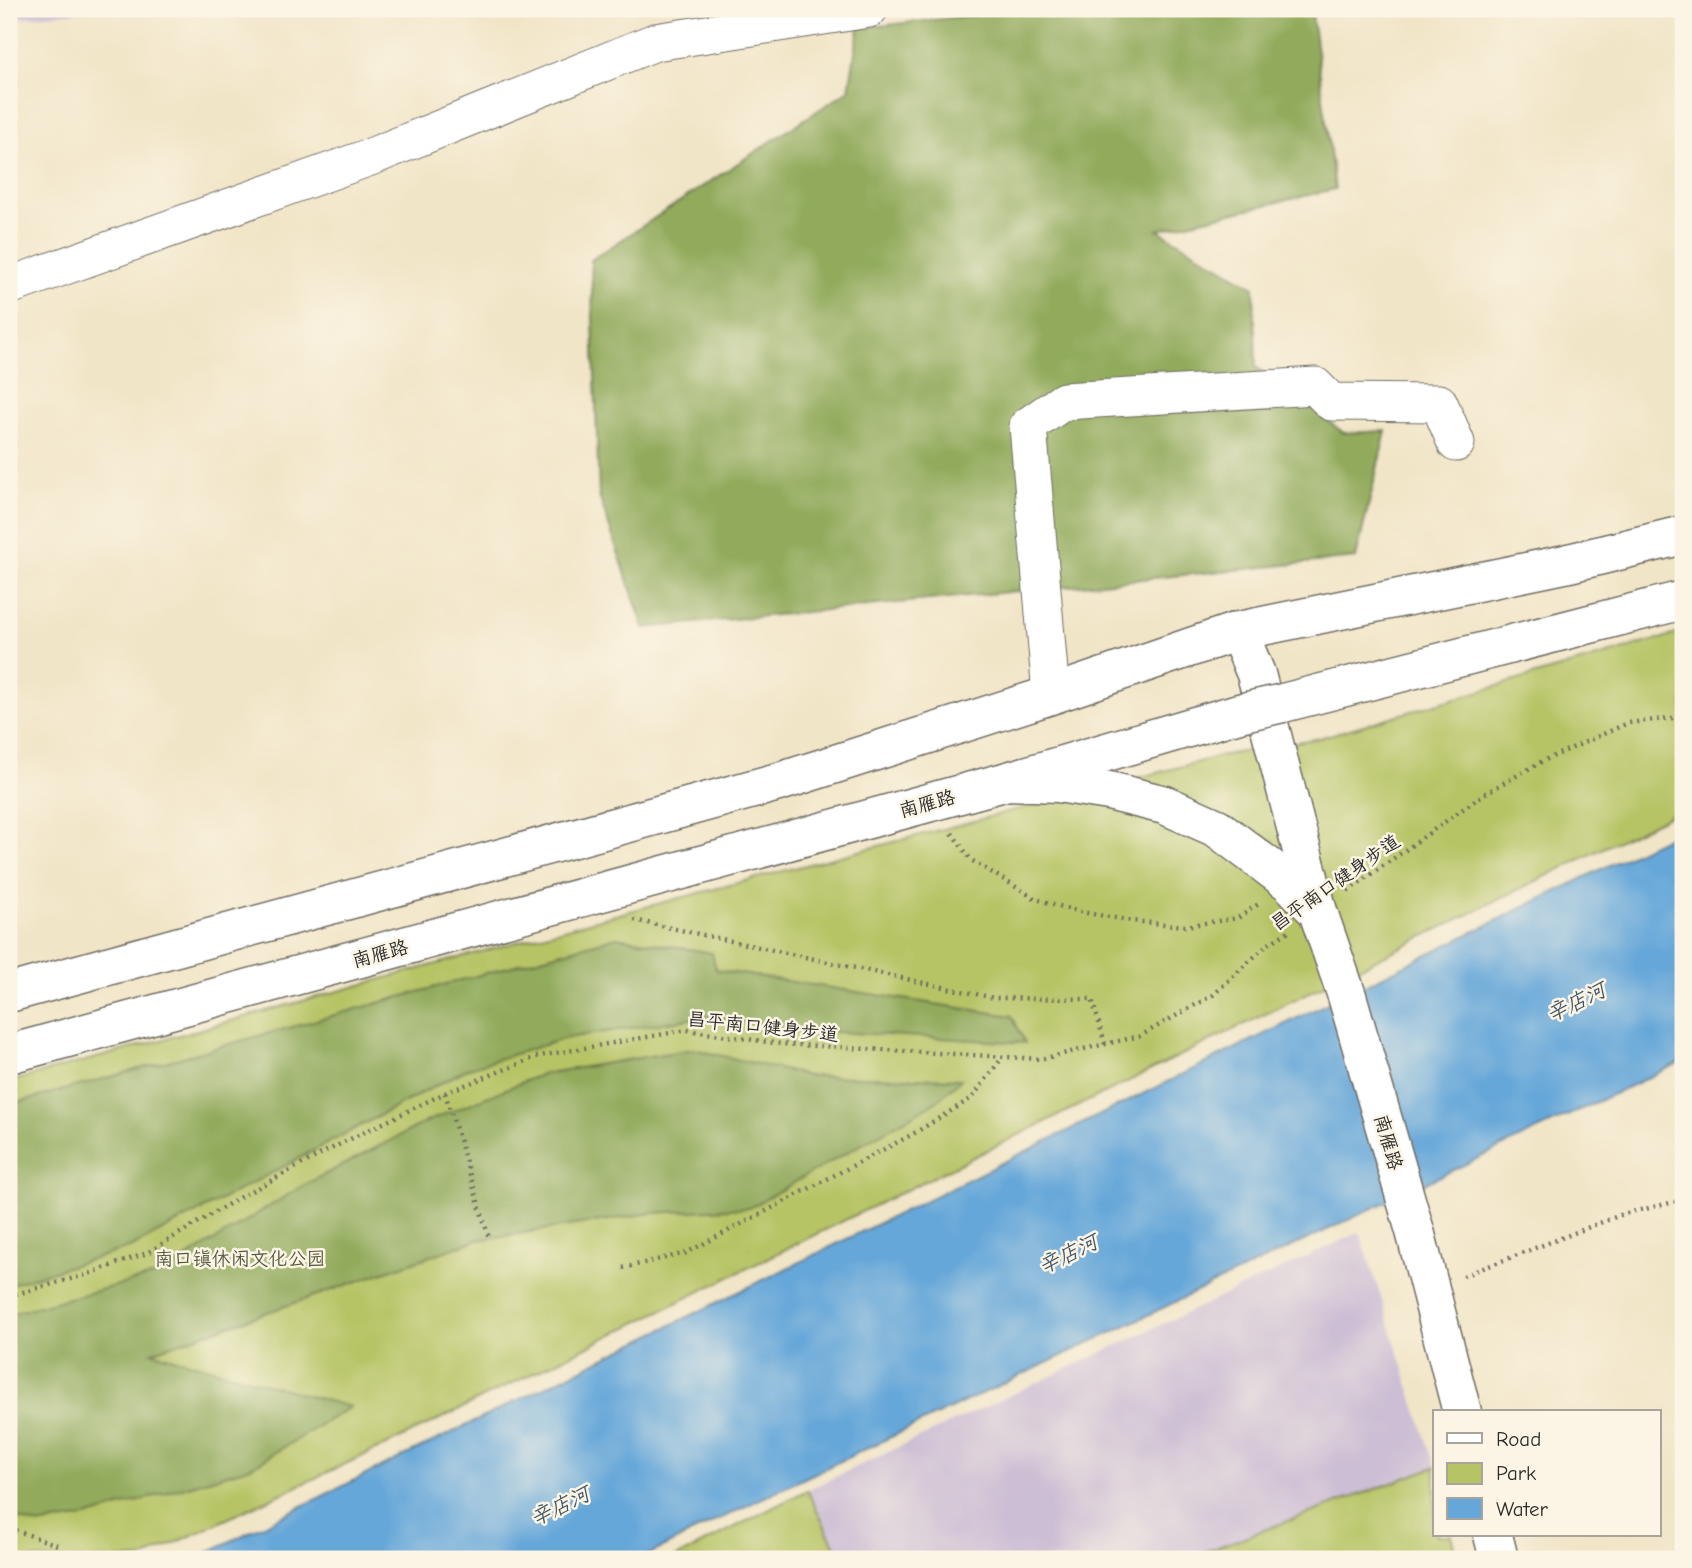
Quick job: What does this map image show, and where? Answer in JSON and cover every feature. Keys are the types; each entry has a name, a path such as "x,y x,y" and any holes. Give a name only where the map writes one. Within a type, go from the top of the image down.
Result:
{"main road":[{"path":"9,993 782,781 1051,695 1238,631 1565,564 1683,535"},
{"path":"1008,781 1239,713 1683,600"},
{"path":"1238,631 1256,674 1318,912"},
{"name":"南雁路","path":"9,1054 1008,781 1071,785 1109,791 1165,805 1217,828 1290,883 1318,912 1347,996 1415,1231 1461,1410"},
{"path":"1493,1536 1499,1559"}],"street":[{"path":"9,286 373,156 655,42 869,9"},
{"path":"1051,695 1028,426 1064,401 1315,386 1331,402 1439,403 1456,443"}],"path":[{"name":"昌平南口健身步道","path":"9,1296 85,1275 147,1253 242,1196 445,1093 539,1056 687,1030 781,1044 1041,1059 1140,1036 1213,995 1267,945 1484,794 1543,761 1628,723 1683,717"},
{"path":"931,802 971,860 1036,900 1076,911 1132,921 1185,926 1238,918 1290,883"},
{"path":"625,918 994,998 1093,999 1105,1044"},
{"path":"623,1268 686,1253 913,1134 972,1098 1003,1057"},
{"path":"445,1093 489,1238"},
{"path":"1430,1289 1623,1214 1683,1200"},
{"path":"9,1528 60,1546"}],"shaded area":[{"path":"9,9 105,9 9,19"},
{"path":"1360,1232 1433,1461 1433,1468 1185,1559 841,1559 807,1490"}],"green space":[{"path":"1035,9 1290,9 1312,15 1335,189 1158,230 1254,287 1256,367 1344,433 1386,431 1356,558 644,628 599,496 591,260 849,90 859,28"},
{"name":"南口镇休闲文化公园","path":"1683,632 1683,809 399,1439 141,1559 9,1559 9,1082 596,920 1225,755 1319,738"},
{"path":"617,937 712,953 716,970 1012,1016 1025,1043 801,1030 708,1016 567,1038 469,1068 132,1247 9,1285 9,1105"},
{"path":"693,1049 808,1076 961,1079 936,1102 749,1208 652,1213 477,1240 152,1352 350,1407 251,1467 86,1517 37,1525 9,1516 9,1314 160,1274 304,1185 428,1121 542,1074"},
{"path":"1433,1468 1433,1536 1451,1536 1457,1559 1185,1559"},
{"path":"807,1490 841,1559 673,1559"}],"water":[{"name":"辛店河","path":"1683,829 1683,1061 756,1501 640,1559 194,1559"}]}
